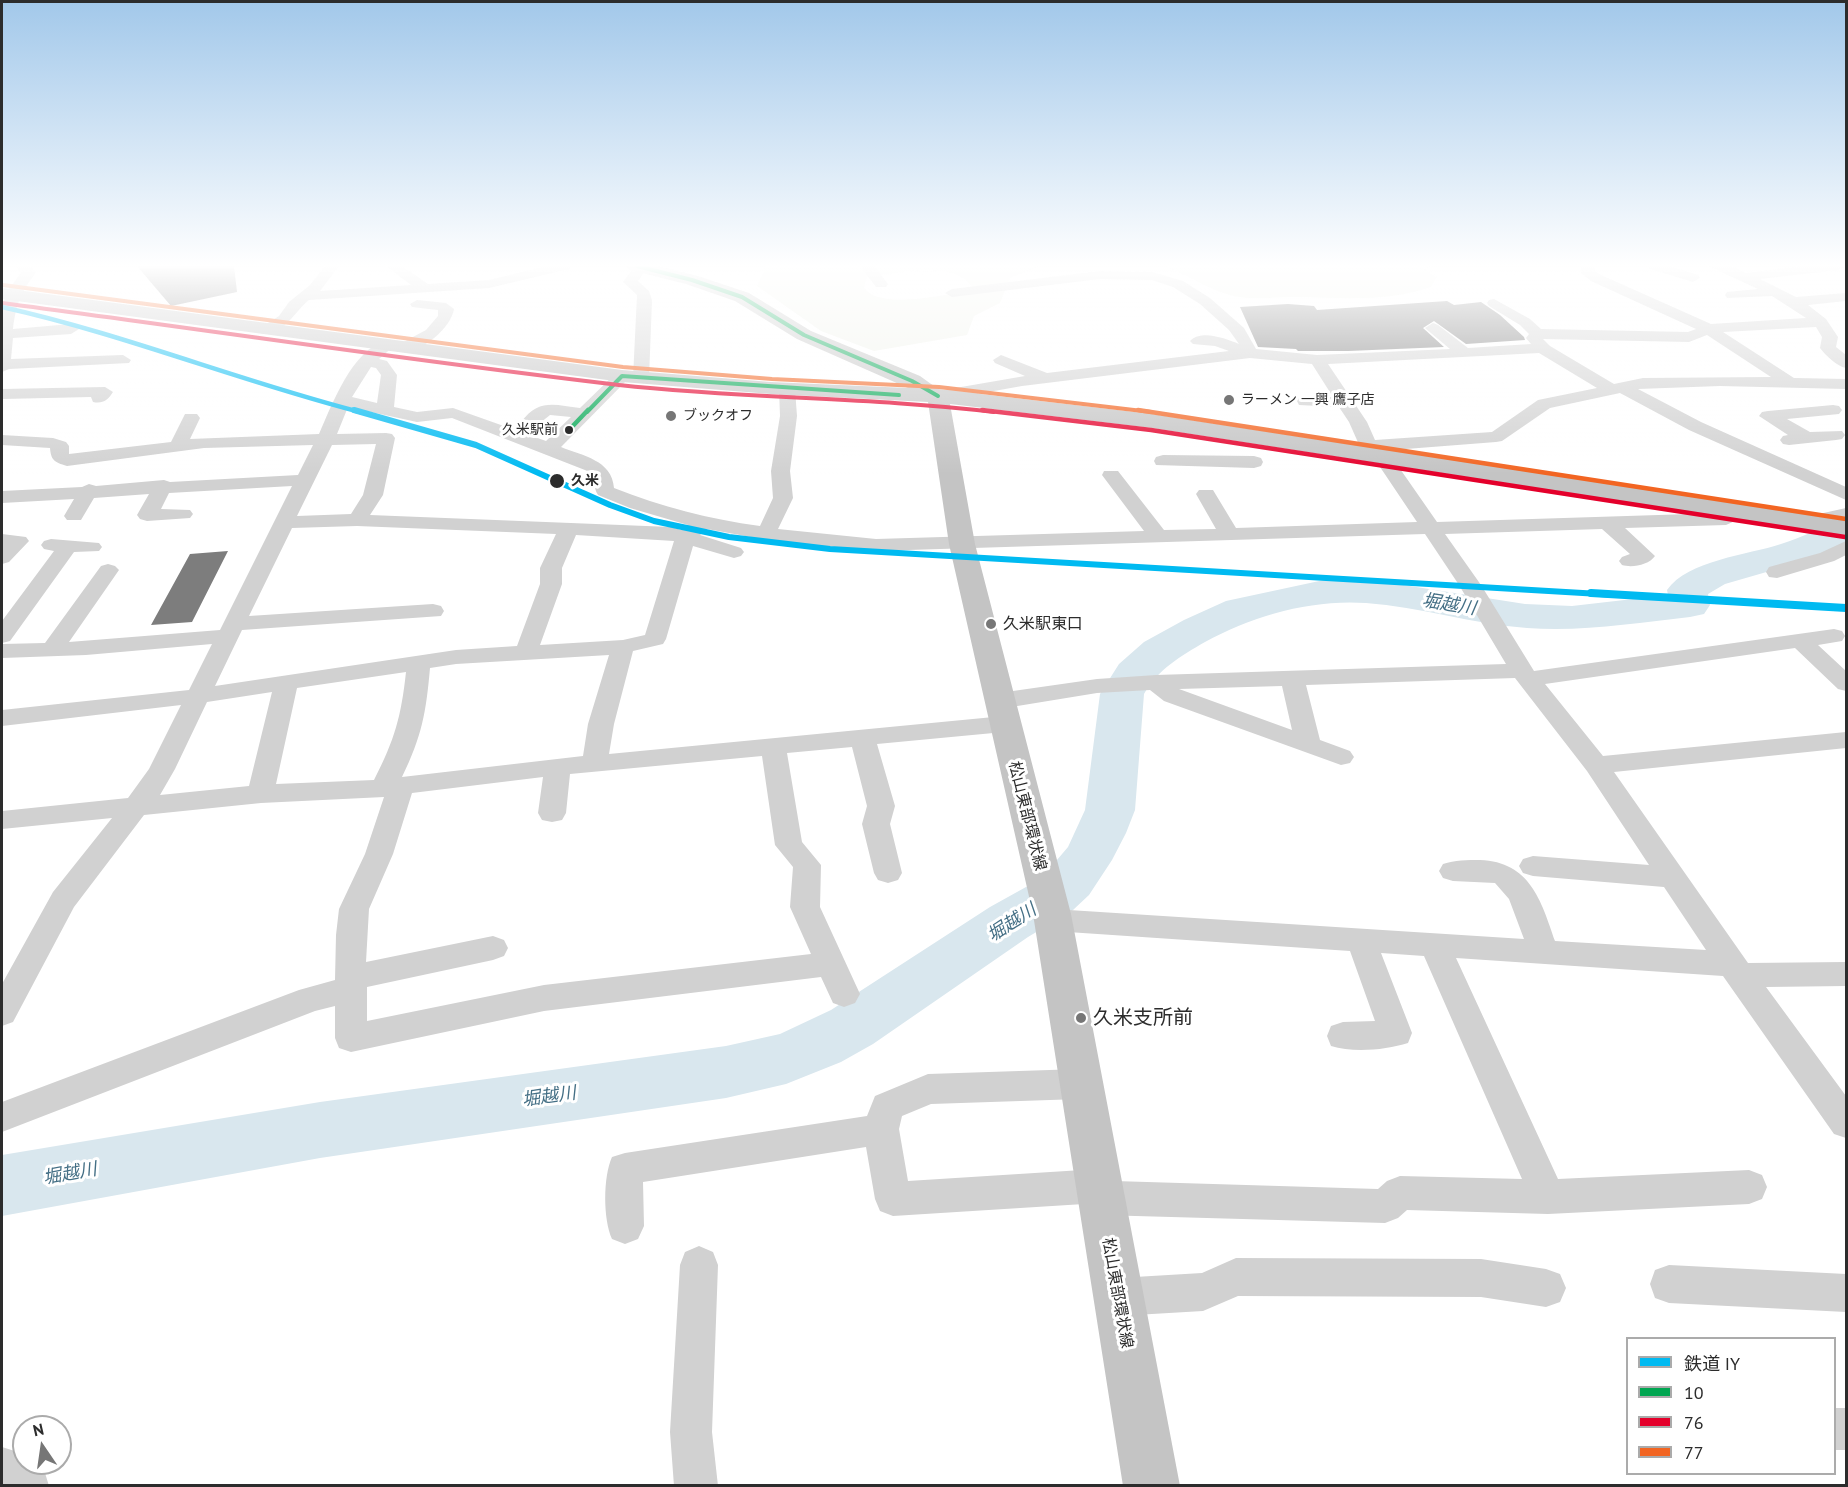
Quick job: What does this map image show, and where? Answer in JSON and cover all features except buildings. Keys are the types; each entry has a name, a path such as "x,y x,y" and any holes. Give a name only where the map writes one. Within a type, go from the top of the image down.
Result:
{"main road":[{"path":"307,335 631,377 787,389 938,396 1062,409 1374,453 1826,525"},
{"path":"805,335 912,381 938,396"},
{"name":"松山東部環状線","path":"938,396 962,544 1049,907 1152,1485"}],"street":[{"path":"3,354 4,335"},
{"path":"3,354 54,335"},
{"path":"2,1013 63,900 135,808 162,769 325,440 341,400 356,372 366,362 420,335"},
{"path":"544,447 631,377 638,335"},
{"path":"1244,335 1251,353"},
{"path":"1442,335 1462,351 1462,354"},
{"path":"1536,335 1540,341 1617,388 1846,494"},
{"path":"938,396 1039,376 1137,368 1251,353 1286,354 1317,360 1462,354 1565,335"},
{"path":"1673,335 1693,335"},
{"path":"1716,335 1790,383"},
{"path":"1832,335 1832,343 1828,348 1846,363"},
{"path":"1198,340 1217,341 1251,353"},
{"path":"3,354 58,346"},
{"path":"3,354 123,360"},
{"path":"1317,360 1358,422 1374,453 1432,530 1525,675 1596,765 1846,1123"},
{"path":"366,362 381,364 389,375 385,410"},
{"path":"994,364 1003,374 1039,376"},
{"path":"1137,368 1150,382"},
{"path":"1374,453 1496,437 1544,404 1617,388 1654,383 1790,383 1842,386"},
{"path":"767,532 783,498 779,485 791,405 787,389"},
{"path":"2,394 105,392 99,398"},
{"path":"341,400 417,417 453,413 544,447 597,468 604,477 605,491 695,529 734,552"},
{"path":"1305,401 1345,402"},
{"path":"568,429 530,422 546,409 584,414"},
{"path":"1805,437 1768,416 1833,410"},
{"path":"178,445 191,418"},
{"path":"1215,431 1219,468"},
{"path":"1742,445 1836,435"},
{"path":"2,516 40,494 59,464 67,460 178,445 386,438 373,495 357,520"},
{"path":"2,440 53,443 60,446 59,457 67,460"},
{"path":"1163,461 1219,468 1254,462"},
{"path":"1111,475 1158,536"},
{"path":"2,497 89,490 305,480"},
{"path":"164,486 147,515 154,517 183,514"},
{"path":"74,516 89,490"},
{"path":"1206,494 1230,535"},
{"path":"284,522 357,520 671,533 695,529 767,532 793,537 876,545 1608,524 1726,519 1739,512"},
{"path":"1826,525 1846,514"},
{"path":"1608,524 1645,556 1629,561"},
{"path":"526,652 551,584 551,568 569,528"},
{"path":"2,718 199,696 419,663 526,652 623,647 655,639 695,529"},
{"path":"2,540 19,541 2,558"},
{"path":"2,636 58,546 92,547"},
{"path":"1777,572 1827,556 1846,547"},
{"path":"52,649 108,570"},
{"path":"2,651 52,649 433,610"},
{"path":"1745,632 1840,635"},
{"path":"2,820 261,794 392,787 558,767 862,738 1002,713 1111,685 1292,677 1525,675 1840,635"},
{"path":"1800,641 1846,684"},
{"path":"595,764 601,724 623,647"},
{"path":"419,663 413,717 392,787 379,854 354,909 351,935 351,1038 544,998 830,964"},
{"path":"1292,677 1308,744"},
{"path":"1151,682 1173,696 1341,757"},
{"path":"261,794 286,683"},
{"path":"862,738 881,806 876,824 888,873"},
{"path":"1596,765 1846,740"},
{"path":"773,747 789,845 807,865 805,907 844,994"},
{"path":"552,813 558,767"},
{"path":"1533,866 1673,877"},
{"path":"1453,871 1497,872 1511,879 1519,889 1544,952"},
{"path":"1049,907 1361,940 1544,952 1737,970 1846,974"},
{"path":"1342,1036 1396,1034 1361,940"},
{"path":"1435,945 1548,1197"},
{"path":"2,1117 351,983 493,948"},
{"path":"1080,1084 928,1089 887,1107 881,1129 892,1199 1099,1192 1385,1206 1400,1193 1548,1197 1749,1187"},
{"path":"625,1226 625,1169 881,1129"},
{"path":"696,1485 692,1432 699,1265"},
{"path":"1118,1297 1203,1292 1236,1277 1481,1278 1546,1288"},
{"path":"1669,1284 1846,1293"},
{"path":"2,1469 26,1476 27,1485"}],"shaded area":[{"path":"833,335 965,335 874,351"}],"waterway":[{"name":"堀越川","path":"2,1186 320,1130 726,1072 786,1058 852,1027 1009,922 1054,896 1070,881 1086,860 1101,833 1110,810 1122,694 1134,673 1159,651 1199,629 1240,610 1324,592 1365,591 1525,616 1572,618 1690,605 1687,590 1711,576 1795,552 1846,531"}],"rail line":[{"name":"IY","path":"112,335 284,391 453,437 496,453 630,513 654,521 729,537 830,549 1846,608"}],"transit line":[{"name":"76","path":"247,335 621,385 771,397 937,405 1151,430 1845,537"},
{"name":"77","path":"384,335 623,367 772,379 939,387 1153,412 1846,519"},
{"name":"10","path":"805,335 912,381 938,396"},
{"name":"10","path":"622,376 899,395"},
{"name":"10","path":"569,430 622,376"}],"place":[{"name":"ラーメン 一興 鷹子店","path":"1229,400"},
{"name":"ブックオフ","path":"671,416"},
{"name":"久米駅前","path":"569,430"},
{"name":"久米","path":"557,481"},
{"name":"久米駅東口","path":"991,624"},
{"name":"久米支所前","path":"1081,1018"}]}
